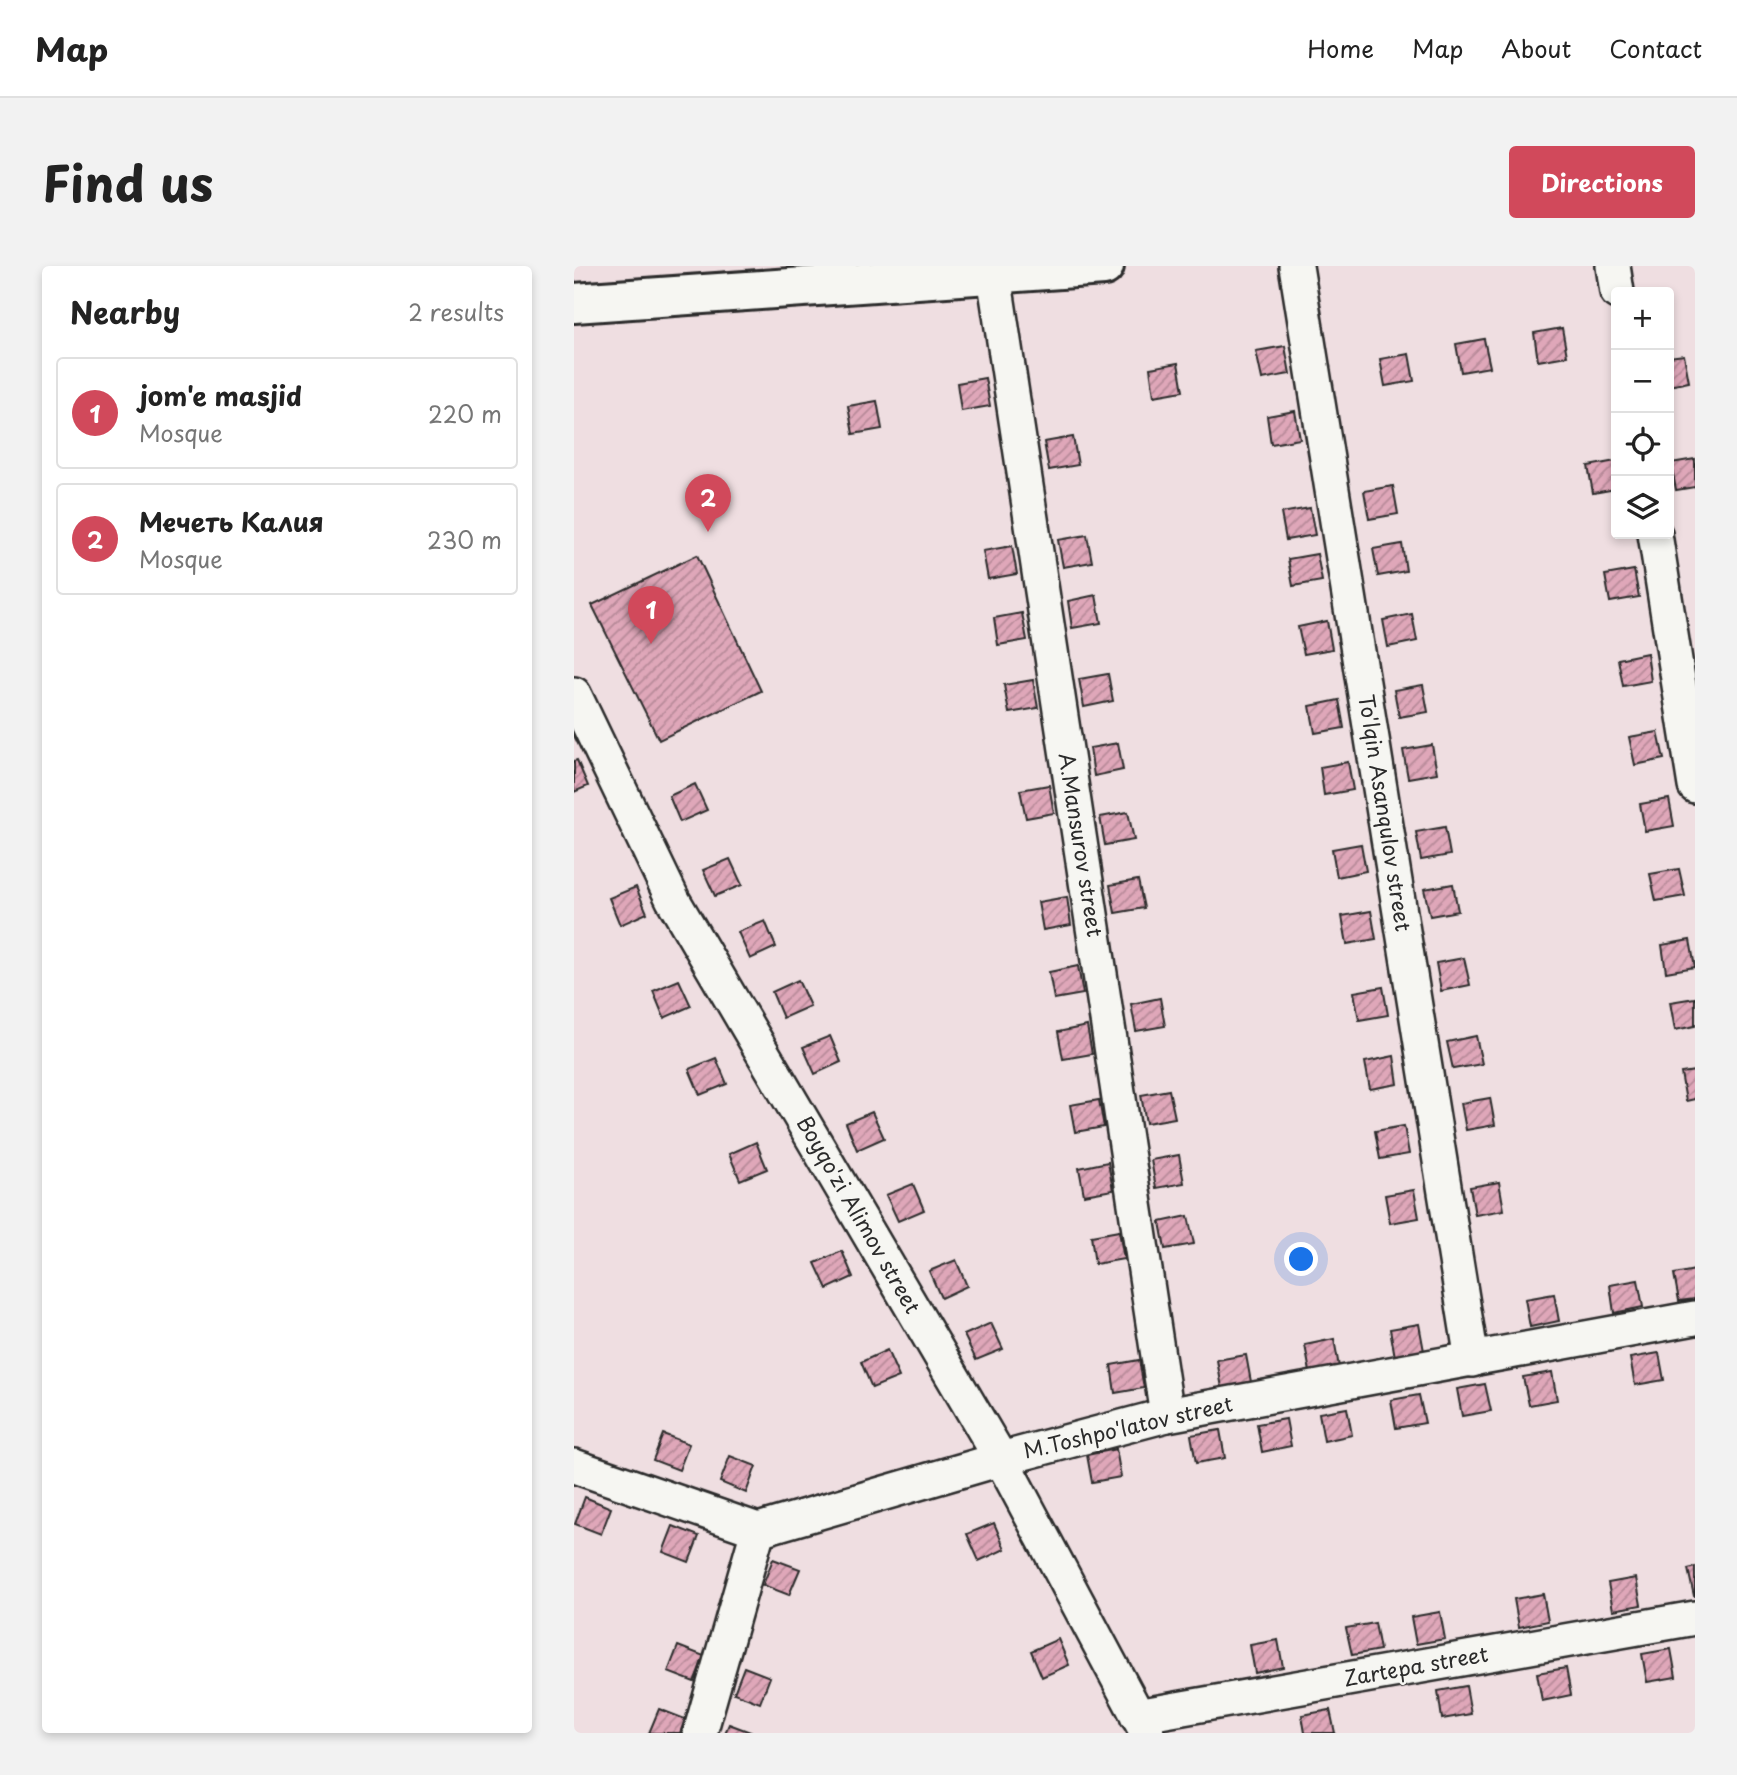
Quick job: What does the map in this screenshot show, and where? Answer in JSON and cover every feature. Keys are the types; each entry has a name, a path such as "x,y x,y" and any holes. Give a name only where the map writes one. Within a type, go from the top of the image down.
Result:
{"main road":[{"path":"574,303 1104,266"}],"street":[{"name":"To'lqin Asanqulov street","path":"1296,266 1472,1360"},
{"path":"1613,266 1616,287"},
{"name":"A.Mansurov street","path":"994,275 1167,1415"},
{"path":"1656,539 1695,786"},
{"name":"Boyqo'zi Alimov street","path":"574,694 673,900 1001,1459 1142,1724"},
{"name":"М.Toshpo'latov street","path":"758,1530 1001,1459 1167,1415 1695,1318"},
{"path":"574,1466 758,1530 700,1733"},
{"name":"Zartepa street","path":"1142,1724 1695,1618"}],"building":[{"path":"1562,328 1567,356 1538,361 1534,333"},
{"path":"1484,339 1490,367 1461,372 1456,344"},
{"path":"1285,346 1290,374 1262,379 1256,351"},
{"path":"1409,354 1414,381 1385,386 1380,359"},
{"path":"1684,355 1689,382 1674,385 1674,356"},
{"path":"1178,363 1183,391 1154,396 1150,368"},
{"path":"985,378 990,406 961,411 957,383"},
{"path":"877,401 882,429 853,434 848,406"},
{"path":"1295,411 1300,439 1271,444 1267,416"},
{"path":"1073,437 1078,465 1049,470 1044,442"},
{"path":"1695,459 1695,487 1676,490 1674,462"},
{"path":"1611,462 1611,490 1593,493 1588,466"},
{"path":"1393,486 1398,514 1369,519 1364,491"},
{"path":"1310,508 1315,535 1286,540 1281,513"},
{"path":"1087,535 1092,562 1063,567 1058,540"},
{"path":"1402,544 1406,571 1378,576 1373,549"},
{"path":"1012,546 1017,574 988,579 983,551"},
{"path":"1317,554 1322,581 1293,586 1288,559"},
{"path":"697,555 761,691 659,740 592,605"},
{"path":"1634,570 1639,597 1610,602 1605,575"},
{"path":"1096,595 1101,623 1072,628 1068,601"},
{"path":"1022,613 1027,640 998,645 994,618"},
{"path":"1412,614 1417,641 1388,647 1383,620"},
{"path":"1327,621 1332,649 1304,654 1298,627"},
{"path":"1647,653 1651,681 1623,686 1618,659"},
{"path":"1108,674 1113,701 1084,707 1079,679"},
{"path":"1033,680 1038,708 1009,713 1004,685"},
{"path":"1423,685 1428,712 1399,717 1394,690"},
{"path":"1339,700 1344,728 1315,733 1310,706"},
{"path":"1658,732 1664,759 1635,765 1629,737"},
{"path":"1118,743 1123,770 1094,776 1090,748"},
{"path":"1432,745 1437,773 1408,778 1403,750"},
{"path":"577,760 588,786 574,792 574,761"},
{"path":"1348,762 1353,790 1324,795 1320,767"},
{"path":"695,784 707,810 680,822 669,796"},
{"path":"1049,785 1054,813 1026,818 1020,790"},
{"path":"1669,799 1674,826 1645,831 1640,804"},
{"path":"1128,812 1134,840 1105,845 1100,817"},
{"path":"1445,827 1450,855 1421,860 1416,832"},
{"path":"1361,844 1366,871 1337,877 1332,849"},
{"path":"730,859 742,885 715,896 703,870"},
{"path":"1679,869 1685,896 1656,901 1650,874"},
{"path":"1138,880 1144,908 1115,913 1110,885"},
{"path":"1453,884 1458,911 1430,916 1424,889"},
{"path":"636,887 647,913 620,925 609,898"},
{"path":"1067,897 1071,925 1043,930 1038,902"},
{"path":"1371,911 1376,939 1347,944 1342,916"},
{"path":"765,921 776,947 750,959 738,932"},
{"path":"1690,940 1695,967 1666,972 1662,945"},
{"path":"1464,958 1470,985 1441,991 1436,963"},
{"path":"1078,966 1083,994 1054,999 1049,972"},
{"path":"679,980 691,1006 664,1018 653,991"},
{"path":"798,980 810,1006 783,1018 772,992"},
{"path":"1383,987 1388,1015 1359,1020 1354,992"},
{"path":"1160,998 1165,1026 1136,1031 1131,1004"},
{"path":"1695,998 1695,1026 1675,1030 1670,1002"},
{"path":"1087,1026 1092,1054 1063,1059 1058,1032"},
{"path":"830,1036 841,1062 815,1074 803,1047"},
{"path":"1476,1036 1482,1064 1453,1069 1447,1042"},
{"path":"1394,1056 1398,1084 1370,1089 1365,1062"},
{"path":"716,1058 727,1084 700,1095 689,1069"},
{"path":"1695,1071 1695,1099 1686,1101 1681,1073"},
{"path":"1169,1090 1175,1118 1146,1123 1141,1095"},
{"path":"1490,1098 1495,1125 1466,1130 1461,1103"},
{"path":"1099,1100 1104,1127 1075,1132 1070,1105"},
{"path":"872,1112 884,1138 857,1150 846,1123"},
{"path":"1404,1126 1409,1154 1380,1159 1375,1131"},
{"path":"756,1142 767,1169 740,1180 729,1154"},
{"path":"1179,1155 1184,1183 1156,1188 1151,1160"},
{"path":"1108,1162 1113,1190 1084,1195 1079,1168"},
{"path":"1499,1182 1504,1210 1475,1215 1470,1187"},
{"path":"913,1184 924,1210 898,1221 886,1195"},
{"path":"1414,1190 1419,1218 1390,1223 1385,1195"},
{"path":"1188,1216 1194,1244 1165,1249 1160,1222"},
{"path":"1119,1231 1124,1259 1095,1264 1091,1236"},
{"path":"842,1251 853,1277 827,1289 815,1263"},
{"path":"956,1260 967,1286 941,1298 929,1271"},
{"path":"1695,1270 1695,1299 1679,1301 1674,1274"},
{"path":"1638,1280 1643,1307 1614,1313 1610,1285"},
{"path":"1554,1294 1559,1321 1530,1327 1525,1299"},
{"path":"991,1323 1003,1349 976,1360 964,1335"},
{"path":"1419,1324 1424,1351 1395,1357 1390,1329"},
{"path":"1334,1339 1339,1367 1310,1372 1305,1345"},
{"path":"887,1350 899,1377 872,1388 861,1362"},
{"path":"1659,1353 1664,1380 1635,1385 1630,1358"},
{"path":"1246,1355 1251,1382 1222,1388 1217,1360"},
{"path":"1139,1360 1144,1388 1115,1393 1111,1365"},
{"path":"1552,1372 1557,1400 1529,1405 1523,1377"},
{"path":"1485,1384 1491,1411 1462,1416 1457,1389"},
{"path":"1419,1395 1425,1423 1396,1428 1391,1400"},
{"path":"1347,1408 1352,1435 1324,1441 1319,1413"},
{"path":"1286,1419 1291,1446 1262,1452 1257,1424"},
{"path":"1220,1430 1225,1458 1196,1463 1191,1435"},
{"path":"663,1434 689,1444 679,1470 653,1460"},
{"path":"1116,1449 1121,1477 1092,1482 1087,1455"},
{"path":"730,1456 756,1466 746,1493 720,1482"},
{"path":"585,1497 611,1508 601,1534 575,1524"},
{"path":"994,1523 1005,1549 979,1561 967,1534"},
{"path":"673,1526 699,1536 689,1562 663,1552"},
{"path":"773,1559 800,1569 789,1595 763,1585"},
{"path":"1695,1567 1695,1596 1694,1596 1688,1569"},
{"path":"1636,1578 1641,1605 1613,1610 1608,1583"},
{"path":"1543,1594 1548,1621 1519,1627 1514,1599"},
{"path":"1440,1612 1445,1639 1416,1644 1411,1617"},
{"path":"1375,1623 1380,1650 1352,1655 1346,1628"},
{"path":"1058,1639 1069,1665 1042,1677 1031,1651"},
{"path":"1278,1640 1283,1667 1255,1673 1250,1645"},
{"path":"678,1646 704,1656 694,1682 668,1672"},
{"path":"1671,1649 1676,1677 1647,1682 1642,1654"},
{"path":"744,1667 770,1677 760,1703 734,1693"},
{"path":"1566,1668 1571,1695 1542,1701 1537,1673"},
{"path":"1466,1686 1471,1714 1442,1719 1438,1691"},
{"path":"659,1709 685,1719 680,1733 649,1733"},
{"path":"1330,1710 1335,1733 1305,1733 1302,1715"},
{"path":"729,1724 753,1733 725,1733"}],"place":[{"name":"Мечеть Калия","path":"708,532"},
{"name":"jom'e masjid","path":"651,644"}]}
